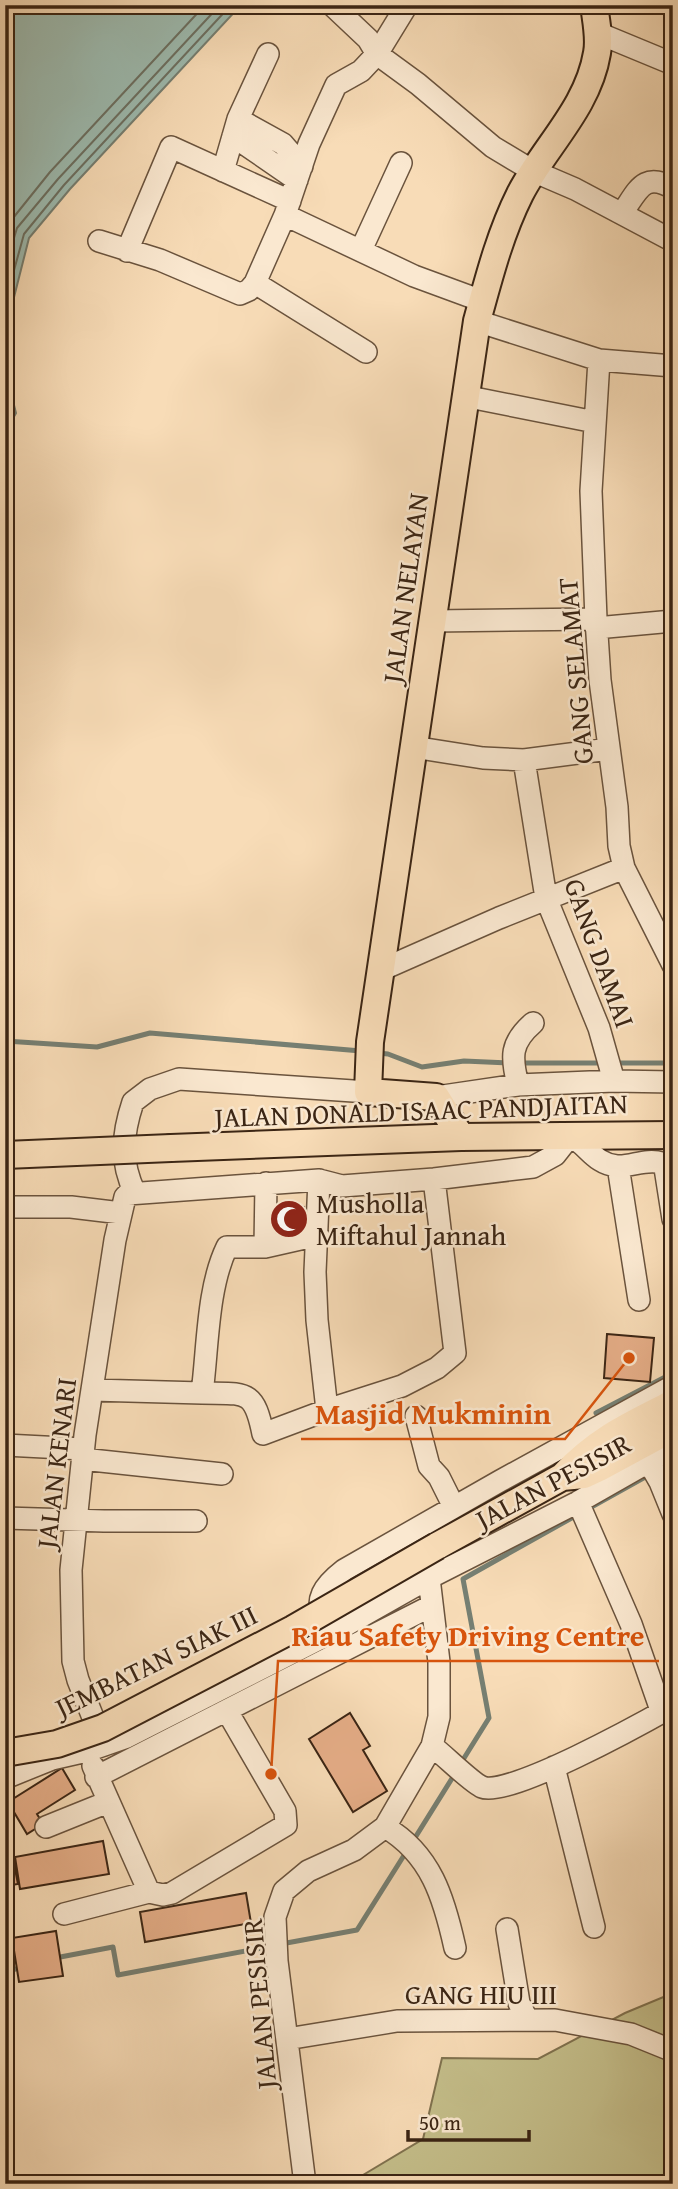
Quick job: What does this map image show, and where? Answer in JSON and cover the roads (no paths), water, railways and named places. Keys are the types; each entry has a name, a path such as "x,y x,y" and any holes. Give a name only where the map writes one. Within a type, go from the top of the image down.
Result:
{"main road":[{"name":"JALAN NELAYAN","path":"368,1080 370,1042 464,396 479,311 505,226 533,171 561,133 585,92 597,53 598,33 594,5"},
{"path":"368,1080 436,1097 461,1137"},
{"name":"JALAN DONALD ISAAC PANDJAITAN","path":"5,1155 461,1137 609,1134 668,1136"},
{"path":"562,1477 598,1443 673,1403"},
{"path":"562,1477 592,1472 673,1428"},
{"name":"JEMBATAN SIAK III","path":"5,1753 57,1744 103,1728 292,1629 430,1536 562,1477"}],"street":[{"path":"332,5 368,39 377,54 418,84 493,147 533,171 575,188 673,241"},
{"path":"99,241 160,260 240,294 246,292 255,283 288,208 309,144 336,85 361,71 377,54 407,5"},
{"path":"598,33 673,64"},
{"path":"223,171 235,128 268,54"},
{"path":"235,128 283,144 299,173"},
{"path":"127,251 171,147 223,171 361,250 479,311 599,360 673,366"},
{"path":"361,250 401,163"},
{"path":"621,213 642,185 652,180 661,181 673,188"},
{"path":"255,283 366,352"},
{"name":"GANG SELAMAT","path":"599,360 591,491 596,624 619,846 624,868 673,965"},
{"path":"464,396 595,422"},
{"path":"433,621 596,624 673,621"},
{"path":"413,747 471,757 524,761 609,749"},
{"name":"GANG DAMAI","path":"524,761 546,898 614,1076"},
{"path":"381,970 546,898 624,868"},
{"path":"515,1069 519,1035 533,1023"},
{"path":"436,1097 515,1069 673,1082"},
{"path":"368,1080 179,1079 150,1089 133,1102 124,1147 124,1165 135,1193 319,1180 342,1186 434,1179 533,1167 555,1155 570,1136 594,1157 618,1166 645,1161 662,1163 673,1219"},
{"path":"639,1300 618,1166 631,1151 668,1136"},
{"path":"92,1390 235,1394 251,1399 258,1408 262,1434 402,1386 437,1368 455,1353 434,1179"},
{"path":"319,1180 317,1320 327,1410"},
{"path":"265,1247 266,1183"},
{"name":"JALAN KENARI","path":"135,1193 125,1197 121,1213 82,1454 71,1570 72,1661 96,1748 96,1777 149,1892"},
{"path":"5,1207 71,1207 121,1213"},
{"path":"202,1393 208,1336 222,1257 227,1247 265,1247 318,1235"},
{"name":"JALAN PESISIR","path":"337,1630 324,1619 320,1608 320,1595 330,1581 344,1570 430,1536 454,1507 673,1386"},
{"path":"416,1416 429,1466 439,1477 454,1507"},
{"path":"5,1445 222,1474"},
{"name":"JALAN PESISIR","path":"305,2184 277,1961 276,1909 284,1891 308,1871 354,1850 401,1838 439,1751 439,1662 429,1578 582,1512 655,1472 673,1448"},
{"path":"655,1472 673,1514"},
{"path":"439,1751 479,1786 491,1789 554,1767 667,1710 582,1512"},
{"path":"5,1518 196,1521"},
{"path":"5,1778 52,1759 127,1737 337,1630 429,1578"},
{"path":"96,1777 432,1606"},
{"path":"64,1914 149,1892 163,1895 179,1890 286,1825 285,1811 227,1711"},
{"path":"554,1767 594,1927"},
{"path":"46,1827 108,1802"},
{"path":"401,1838 428,1867 437,1887 455,1948"},
{"path":"507,1929 519,2003 527,2019"},
{"name":"GANG HIU III","path":"287,2039 397,2021 527,2019 555,2020 631,2034 673,2051"}],"water":[{"path":"5,5 241,5 70,189 29,238 9,317 5,348"},
{"path":"5,369 16,413 10,424 5,423"}],"waterway":[{"path":"5,1041 97,1047 150,1033 361,1051"},
{"path":"378,1053 422,1067 464,1061 509,1063"},
{"path":"518,1063 603,1063"},
{"path":"613,1063 673,1063"},
{"path":"596,1413 673,1373"},
{"path":"586,1510 647,1476"},
{"path":"461,1763 489,1718 463,1579 577,1515"},
{"path":"413,1841 456,1772"},
{"path":"281,1944 357,1930 408,1849"},
{"path":"55,1958 113,1947 118,1975 272,1946"},
{"path":"5,1973 21,1967"}],"place":[{"name":"Musholla Miftahul Jannah","path":"289,1219"},
{"name":"Masjid Mukminin","path":"629,1358"},
{"name":"Riau Safety Driving Centre","path":"271,1774"}]}
